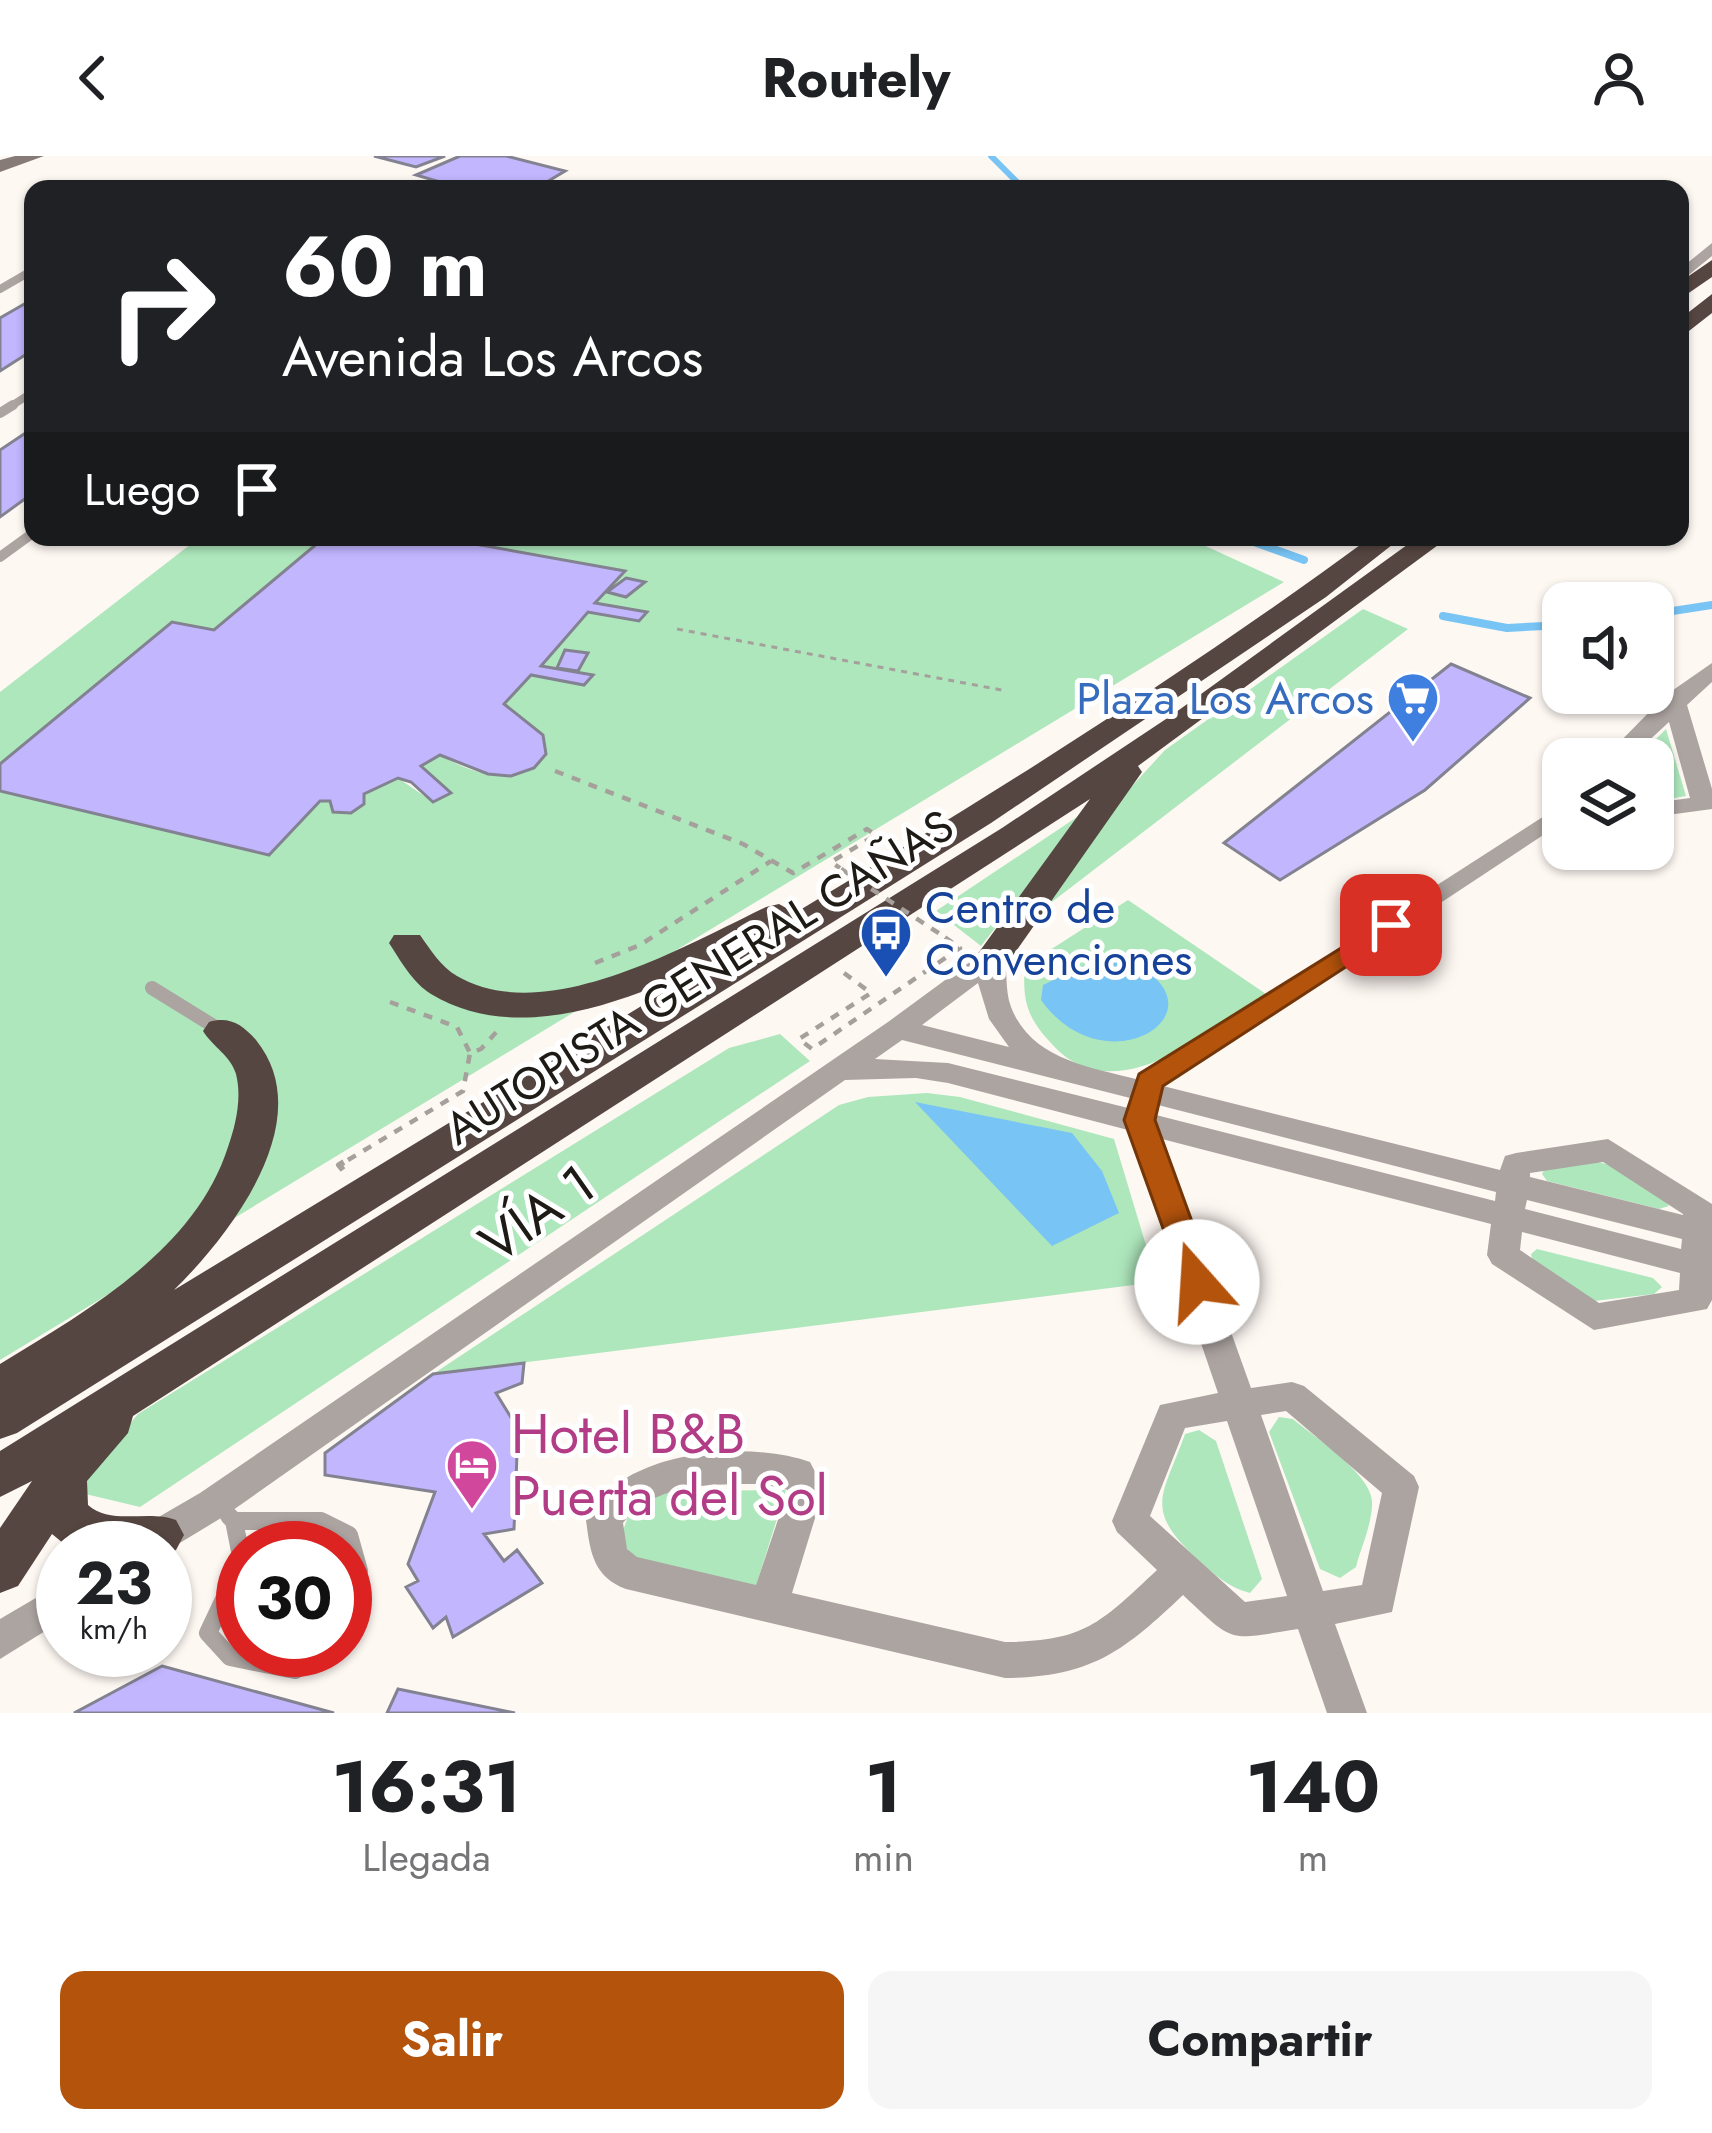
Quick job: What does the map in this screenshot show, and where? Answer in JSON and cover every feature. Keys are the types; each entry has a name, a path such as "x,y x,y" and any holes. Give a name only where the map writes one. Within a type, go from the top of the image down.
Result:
{"highway":[{"path":"1689,285 1712,266"},
{"path":"1689,323 1712,301"},
{"name":"AUTOPISTA GENERAL CAÑAS","path":"0,1419 979,816 1376,546"},
{"name":"AUTOPISTA GENERAL CAÑAS","path":"0,1476 1140,752 1423,546"},
{"path":"407,944 440,983 464,997 574,1000 633,980 836,888 1316,591"},
{"path":"992,959 1140,752"},
{"path":"0,1388 144,1291 232,1192 244,1166 258,1108 255,1072 246,1049 222,1031"},
{"path":"0,1570 64,1474 146,1384"},
{"path":"64,1474 59,1494 69,1521"}],"main road":[{"path":"0,163 28,158"}],"street":[{"path":"1689,269 1712,248"},
{"path":"1674,808 1704,804 1674,700 1712,670"},
{"path":"1637,738 1660,714"},
{"path":"1347,1713 1142,1107 1150,1081 1542,830"},
{"path":"992,959 992,995 1009,1031 1060,1071"},
{"name":"VÍA 1","path":"192,1524 224,1512 992,959"},
{"path":"898,1029 1060,1071 1142,1107"},
{"path":"838,1070 916,1068 1142,1107 1511,1201 1704,1267"},
{"path":"1608,1150 1699,1209 1705,1233 1704,1267 1695,1300 1594,1317 1503,1255 1516,1164 1608,1150"},
{"path":"1511,1201 1705,1233"},
{"path":"1292,1396 1401,1487 1378,1600 1238,1621 1130,1521 1172,1415 1241,1404 1292,1396"},
{"path":"769,1604 806,1489 797,1473 773,1467 659,1478 635,1488 604,1520 610,1557 626,1572 1005,1660 1054,1661 1097,1648 1183,1570"},
{"path":"0,1641 36,1617"}],"lane":[{"path":"152,988 222,1031"},
{"path":"227,1521 224,1512 322,1521"},
{"path":"216,1617 208,1634 216,1642"}],"path":[{"path":"677,629 1007,692"},
{"path":"555,771 743,844 794,873 867,829 876,836 831,862 961,948 812,1049 799,1039 871,993 820,955"},
{"path":"390,1002 458,1027 470,1054"}],"green space":[{"path":"188,546 314,546 214,630 172,622 0,764 0,692"},
{"path":"486,546 1206,546 1284,582 0,1360 0,791 269,854 320,801 330,801 334,812 351,813 364,804 364,794 398,778 433,802 450,794 421,766 440,755 481,773 524,773 546,754 543,735 504,704 531,675 585,685 592,675 541,666 588,612 639,621 646,612 595,603 623,571"},
{"path":"1363,609 1408,629 1031,918 1123,796 1165,750"},
{"path":"1674,756 1686,796 1674,798"},
{"path":"1089,809 981,946 936,911"},
{"path":"1128,900 1266,994 1160,1060 1102,1071 1075,1063 1042,1033 1028,1007 1025,966"},
{"path":"780,1034 810,1061 140,1507 73,1491 138,1414 729,1048"},
{"path":"927,1093 960,1097 1114,1139 1157,1282 433,1374 839,1105 868,1097"},
{"path":"1590,1161 1634,1176 1669,1206 1659,1209 1547,1181 1542,1174 1545,1168"},
{"path":"1537,1249 1653,1278 1662,1287 1654,1294 1594,1301 1533,1262 1531,1254"},
{"path":"1279,1417 1293,1419 1327,1445 1369,1490 1371,1517 1356,1567 1340,1578 1320,1569 1269,1432"},
{"path":"1199,1430 1216,1441 1262,1579 1250,1593 1228,1584 1196,1558 1179,1541 1163,1513 1165,1487 1185,1434"},
{"path":"786,1490 755,1589 632,1557 620,1538 633,1504 665,1491"}],"water":[{"path":"1120,958 1154,977 1167,997 1165,1016 1151,1032 1127,1040 1099,1040 1069,1027 1041,1000 1043,985 1087,964"},
{"path":"915,1102 1072,1133 1102,1171 1119,1213 1052,1246"}],"building":[{"path":"374,156 445,156 416,167"},
{"path":"460,156 506,156 565,171 550,180 433,180 416,175"},
{"path":"24,304 24,356 0,371 0,318"},
{"path":"24,434 24,500 0,517 0,450"},
{"path":"314,546 486,546 625,571 595,603 647,612 639,621 588,612 541,666 593,675 584,685 531,675 504,704 543,735 546,754 534,768 511,776 488,774 440,755 421,766 451,793 433,802 411,782 398,778 364,794 364,804 351,813 333,812 330,801 320,801 269,855 0,791 0,764 172,622 214,630"},
{"path":"626,578 645,582 626,597 607,592"},
{"path":"565,650 588,653 578,671 557,668"},
{"name":"Plaza Los Arcos","path":"1451,664 1530,698 1425,790 1280,880 1224,843"},
{"name":"Hotel B&B Puerta del Sol","path":"524,1363 522,1383 496,1393 518,1429 514,1529 484,1534 504,1561 517,1550 542,1583 453,1637 446,1617 433,1628 406,1587 418,1581 408,1564 435,1492 325,1475 325,1453 433,1374"},
{"path":"192,1674 334,1713 74,1713 141,1677"},
{"path":"398,1689 515,1713 387,1713"}],"waterway":[{"path":"991,156 1015,180"},
{"path":"1265,546 1304,560"},
{"path":"1674,611 1712,605"},
{"path":"1443,616 1507,628 1542,626"}],"place":[{"name":"Plaza Los Arcos","path":"1413,744"},
{"name":"Centro de Convenciones","path":"886,979"},
{"name":"Hotel B&B Puerta del Sol","path":"472,1511"}],"route":[{"path":"1197,1282 1140,1120 1150,1081 1391,925"}]}
